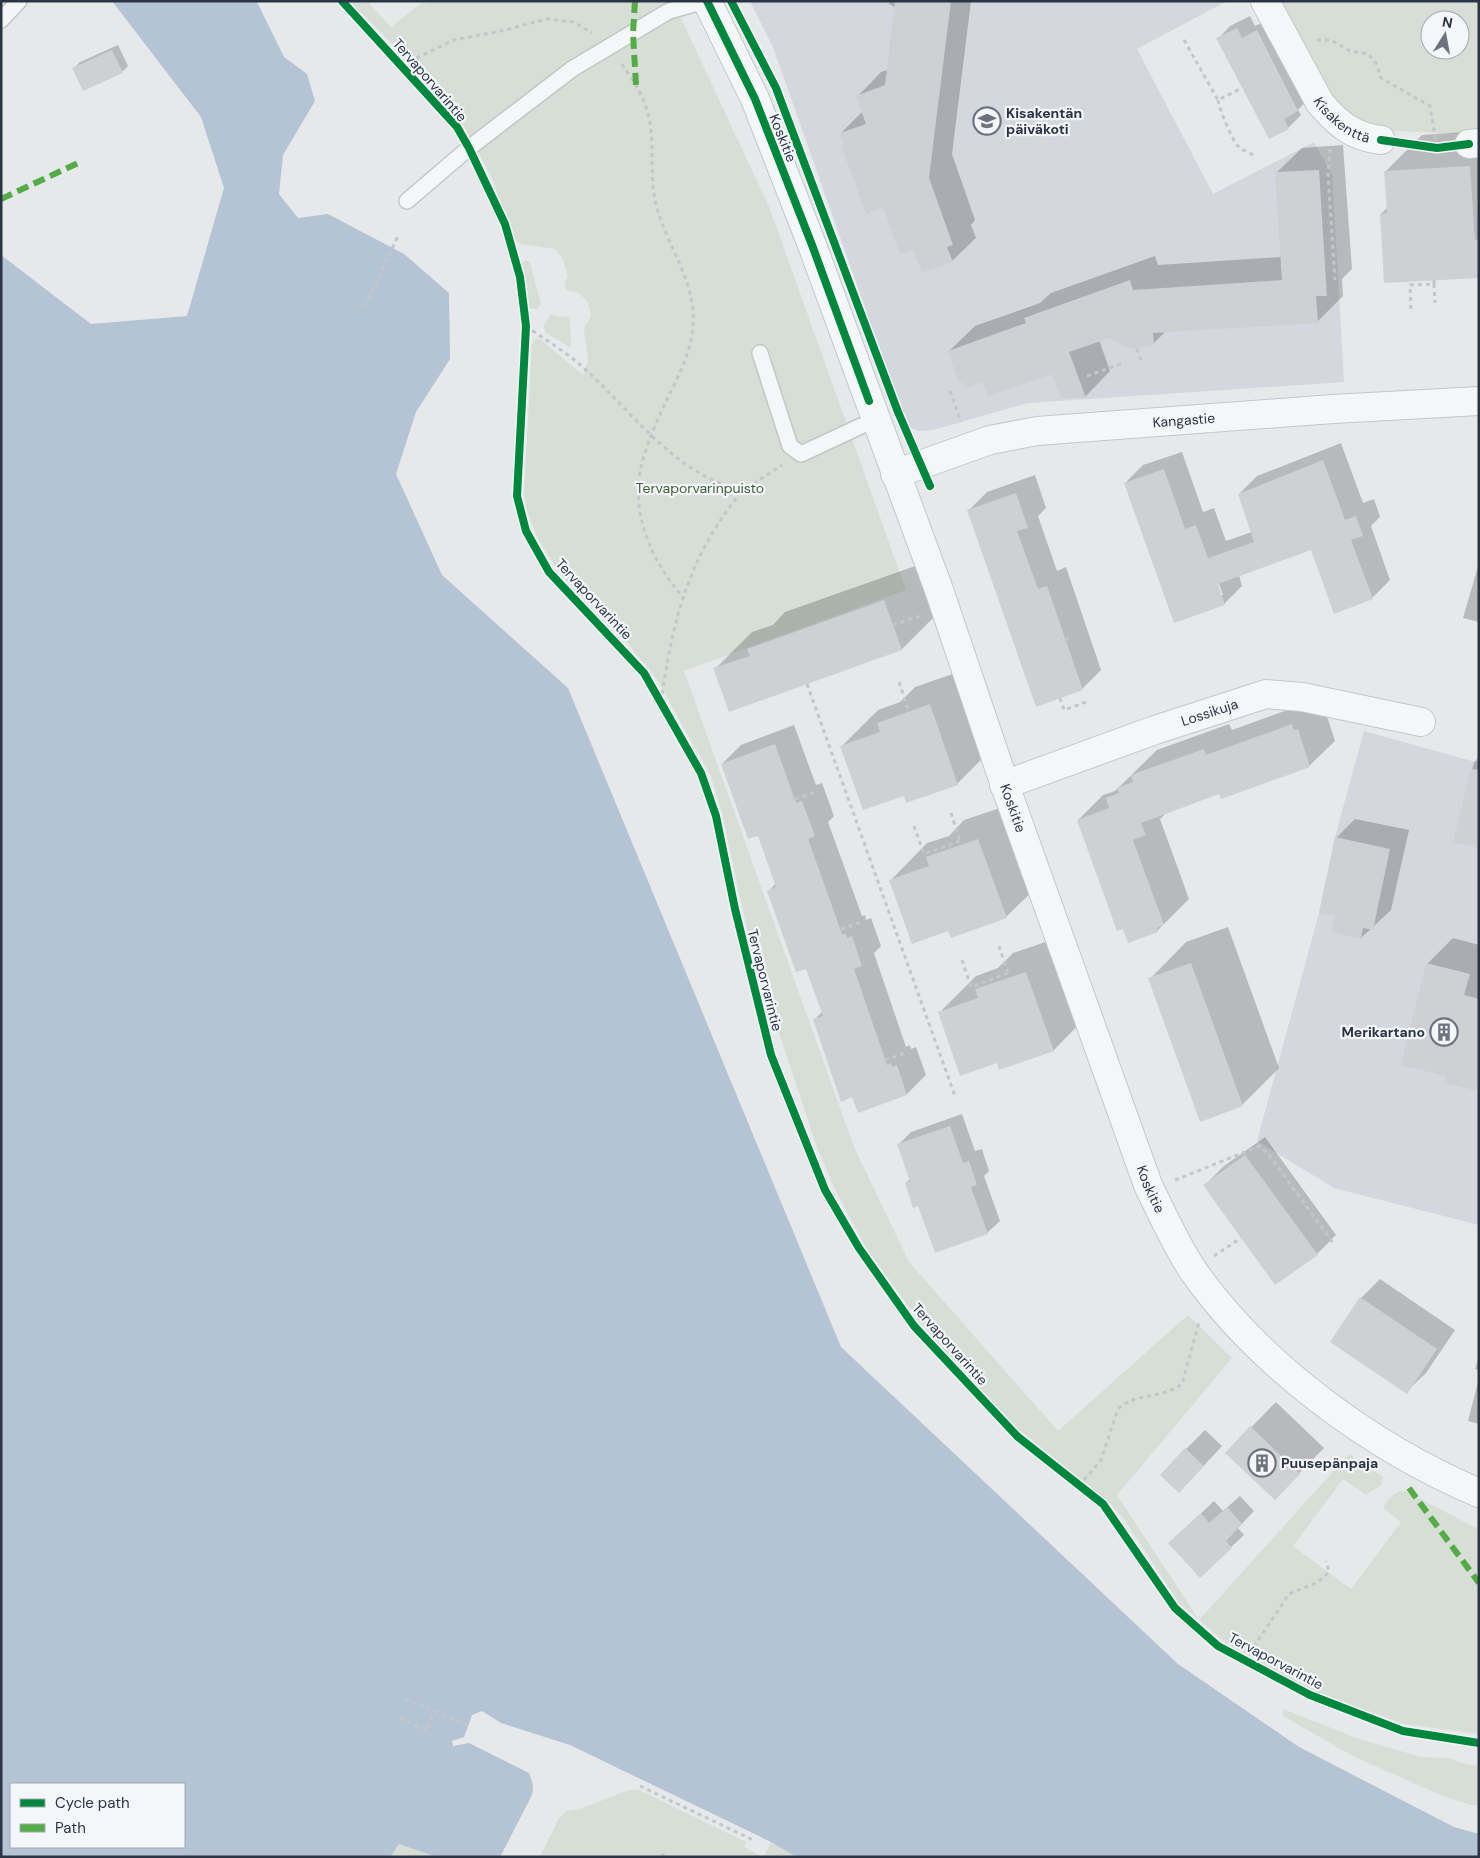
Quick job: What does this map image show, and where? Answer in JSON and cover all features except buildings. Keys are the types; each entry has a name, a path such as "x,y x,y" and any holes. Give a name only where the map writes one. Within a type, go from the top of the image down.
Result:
{"street":[{"name":"Koskitie","path":"706,1 765,127 812,245 939,590 1004,785 1148,1185 1194,1271 1223,1309 1286,1371 1346,1419 1406,1458 1479,1493"},
{"name":"Kisakenttä","path":"1266,1 1291,52 1320,103 1332,117 1354,134 1381,140"},
{"name":"Kangastie","path":"895,474 990,440 1037,431 1333,409 1479,401"},
{"name":"Lossikuja","path":"1004,785 1155,730 1266,694 1302,697 1422,722"}],"lane":[{"path":"1,20 19,1"},
{"path":"407,201 469,148 572,69 669,11 706,1"},
{"path":"760,353 790,446 801,454 861,426"}],"path":[{"path":"402,65 454,40 502,31 546,19 574,22 583,26 609,47 636,85 646,106 651,127 653,187 656,204 689,291 693,311 692,336 685,361 650,437 640,471 638,498 652,552 665,576 682,596"},
{"path":"1184,40 1218,100 1218,106 1227,120 1234,141 1239,147 1256,156"},
{"path":"1291,52 1317,40 1331,40 1350,51 1368,54 1376,63 1381,78 1430,106 1437,148"},
{"path":"1218,100 1242,88"},
{"path":"1332,117 1328,174 1335,280"},
{"path":"1427,147 1437,148 1474,144"},
{"path":"365,306 398,236"},
{"path":"1411,309 1410,285 1434,282 1435,303"},
{"path":"525,317 526,336"},
{"path":"526,326 584,368 650,437 707,477 727,487 742,491"},
{"path":"1137,349 1142,363"},
{"path":"1087,376 1123,363"},
{"path":"950,392 963,428"},
{"path":"661,702 668,657 682,596 705,544 722,515 742,491 801,454"},
{"path":"893,626 921,616"},
{"path":"1065,640 1073,638"},
{"path":"899,682 909,712"},
{"path":"807,684 955,1096"},
{"path":"653,688 666,710"},
{"path":"1060,698 1064,710 1089,701"},
{"path":"795,799 815,792"},
{"path":"914,826 924,854 961,842 950,813"},
{"path":"841,929 862,922"},
{"path":"962,960 971,987 1009,975 999,946"},
{"path":"885,1060 908,1052"},
{"path":"1172,1181 1260,1146 1270,1156 1333,1243"},
{"path":"1212,1258 1241,1238"},
{"path":"1079,1486 1101,1460 1118,1409 1130,1400 1169,1391 1182,1384 1186,1378 1200,1320"},
{"path":"1072,1480 1087,1492"},
{"path":"1242,1658 1289,1594 1318,1582 1329,1572 1326,1561"},
{"path":"405,1699 468,1725"},
{"path":"400,1719 427,1730 434,1710"},
{"path":"640,1786 753,1840"},
{"path":"662,1857 664,1851"}],"shaded area":[{"path":"750,1 1227,1 1137,49 1213,194 1314,142 1332,175 1344,382 1028,403 933,430 919,431 911,428 906,424 773,47"},
{"path":"1364,731 1479,763 1479,1225 1334,1188 1257,1141 1319,913 1335,837"}],"green space":[{"name":"Tervaporvarinpuisto","path":"350,1 367,1 391,27 423,2 425,4 429,1 673,1 770,209 906,590 684,671 854,1147 909,1262 1058,1431 1188,1315 1232,1358 1117,1495 1199,1620 1179,1603 1124,1519 1109,1502 1022,1432 975,1386 919,1321 865,1246 833,1185 816,1144 752,952 722,813 711,776 655,676 628,644 560,574 539,541 527,511 524,495 532,344 536,339 541,340 583,375 588,361 584,329 591,316 588,302 579,293 566,290 565,282 568,277 563,259 555,249 521,244 515,240 491,176 463,124 416,68"},
{"path":"1280,1 1479,1 1479,132 1462,134 1395,131 1359,121 1332,99"},
{"path":"526,260 530,263 541,304 537,309 529,308 520,264"},
{"path":"551,314 557,317 568,316 570,320 571,348 545,332 544,325"},
{"path":"1349,1454 1383,1477 1381,1485 1366,1495 1343,1479 1293,1546 1351,1589 1401,1522 1383,1508 1397,1492 1405,1491 1479,1531 1479,1734 1404,1724 1312,1691 1229,1645 1199,1620"},
{"path":"1283,1709 1359,1739 1421,1757 1449,1758 1464,1764 1479,1766 1479,1805 1470,1805 1436,1793 1353,1756 1283,1716"},
{"path":"629,1790 639,1790 746,1842 744,1847 762,1857 540,1857 559,1818 566,1811 580,1809"},
{"path":"771,1842 796,1857 764,1857"},
{"path":"399,1844 437,1857 390,1857"}],"water":[{"path":"112,1 257,2 284,57 307,74 315,101 283,155 279,194 298,218 328,214 404,254 449,293 450,359 416,412 396,474 442,575 568,688 841,1347 1178,1664 1299,1747 1454,1827 1479,1834 1479,1857 796,1857 771,1842 570,1745 501,1723 482,1711 472,1715 464,1737 452,1741 453,1746 469,1743 529,1773 533,1786 530,1799 500,1857 437,1857 399,1844 390,1857 1,1857 1,255 91,324 187,316 224,188 201,117"}],"marked path":[{"path":"635,1 633,33 636,85"},
{"path":"1,199 78,163"},
{"path":"1409,1488 1479,1583"}],"cycle path":[{"name":"Tervaporvarintie","path":"342,1 457,127 505,224 520,277 526,326 517,496 526,531 549,572 644,673 701,773 716,816 735,909 771,1055 825,1190 859,1248 914,1326 1018,1437 1103,1504 1175,1608 1218,1646 1310,1695 1403,1731 1479,1743"},
{"path":"707,1 755,99 812,245 869,401"},
{"path":"731,1 776,88 898,412 930,486"},
{"path":"1381,140 1437,148 1469,144"}],"place":[{"name":"Kisakentän päiväkoti","path":"987,121"},
{"name":"Merikartano","path":"1444,1032"},
{"name":"Puusepänpaja","path":"1262,1463"}]}
